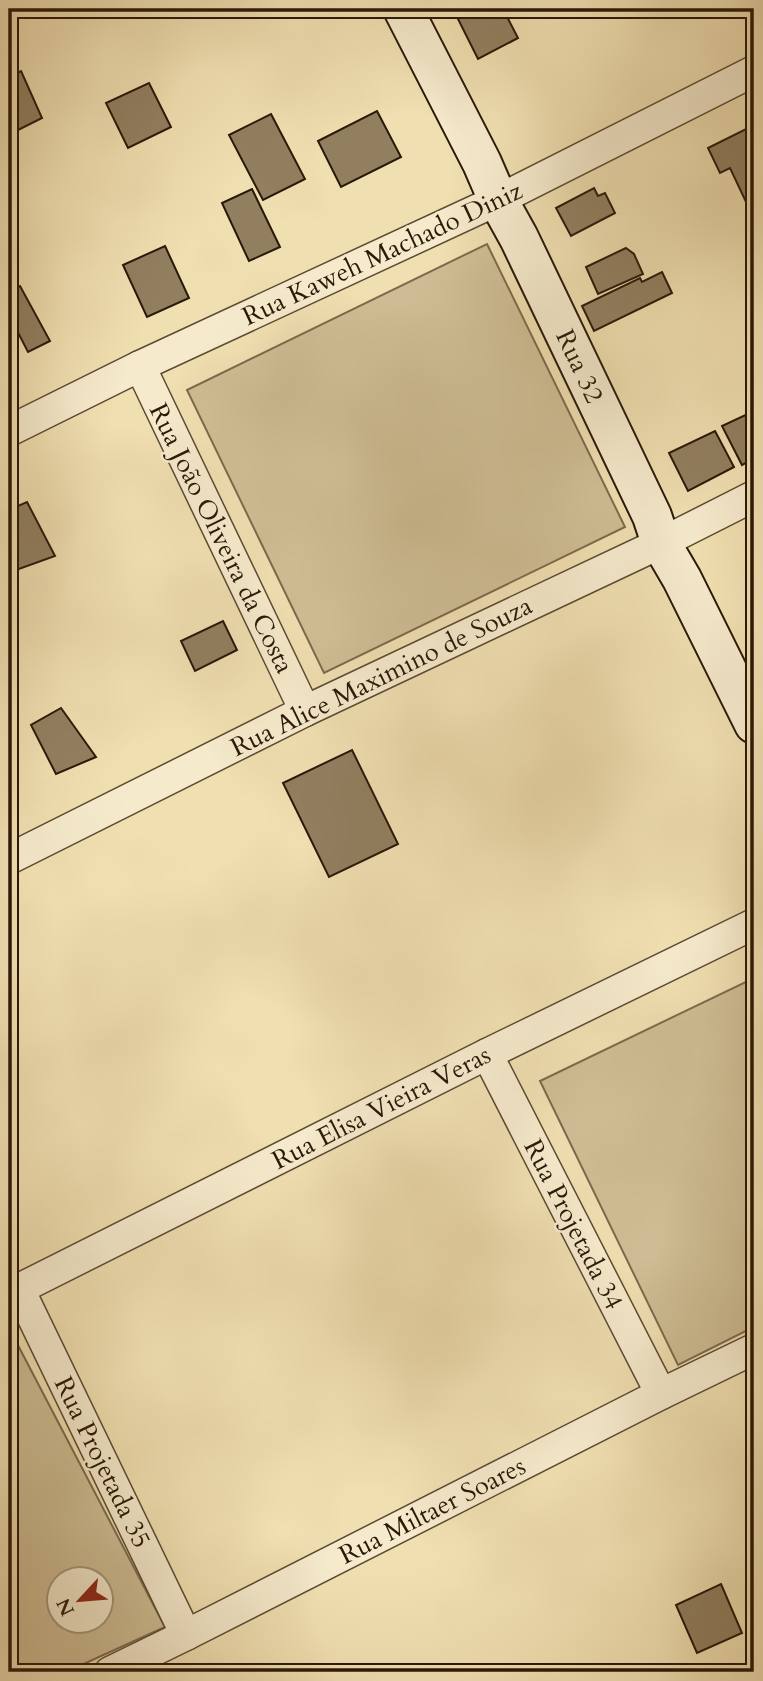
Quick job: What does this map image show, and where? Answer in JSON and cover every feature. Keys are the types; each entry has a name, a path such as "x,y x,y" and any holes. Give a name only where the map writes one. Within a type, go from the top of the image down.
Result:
{"main road":[{"name":"Rua 32","path":"403,9 531,262 652,516 661,543 682,579 754,724"}],"street":[{"name":"Rua Kaweh Machado Diniz","path":"9,431 140,366 498,200 754,71"},
{"name":"Rua João Oliveira da Costa","path":"140,366 304,711"},
{"name":"Rua Alice Maximino de Souza","path":"9,859 304,711 661,543 754,496"},
{"name":"Rua Elisa Vieira Veras","path":"14,1291 487,1054 754,925"},
{"name":"Rua Projetada 34","path":"487,1054 661,1394"},
{"name":"Rua Projetada 35","path":"14,1291 186,1635"},
{"name":"Rua Miltaer Soares","path":"110,1672 754,1349"}],"shaded area":[{"path":"487,244 625,527 324,673 187,390"},
{"path":"754,978 754,1327 678,1365 540,1081"},
{"path":"9,1328 165,1627 66,1672 9,1672"}],"building":[{"path":"453,9 503,9 518,38 478,59"},
{"path":"21,71 42,118 12,133 9,125 9,77"},
{"path":"149,83 171,127 128,148 106,103"},
{"path":"377,111 401,157 341,187 318,141"},
{"path":"271,114 305,179 263,200 229,135"},
{"path":"754,125 754,198 746,202 730,168 720,173 708,148"},
{"path":"594,188 598,196 605,193 615,213 571,236 556,208"},
{"path":"252,189 280,247 249,261 222,203"},
{"path":"165,246 189,298 147,317 123,265"},
{"path":"626,248 634,254 643,274 598,294 586,267"},
{"path":"662,272 672,293 594,331 582,306 640,278 642,282"},
{"path":"20,286 50,341 28,352 9,315 9,292"},
{"path":"754,411 754,458 742,465 722,426"},
{"path":"715,431 734,467 688,491 669,453"},
{"path":"27,502 55,556 16,570 9,555 9,510"},
{"path":"223,621 237,650 195,671 181,641"},
{"path":"61,708 96,757 56,774 31,725"},
{"path":"352,750 398,844 329,877 283,783"},
{"path":"721,1584 742,1633 697,1653 676,1605"}]}
